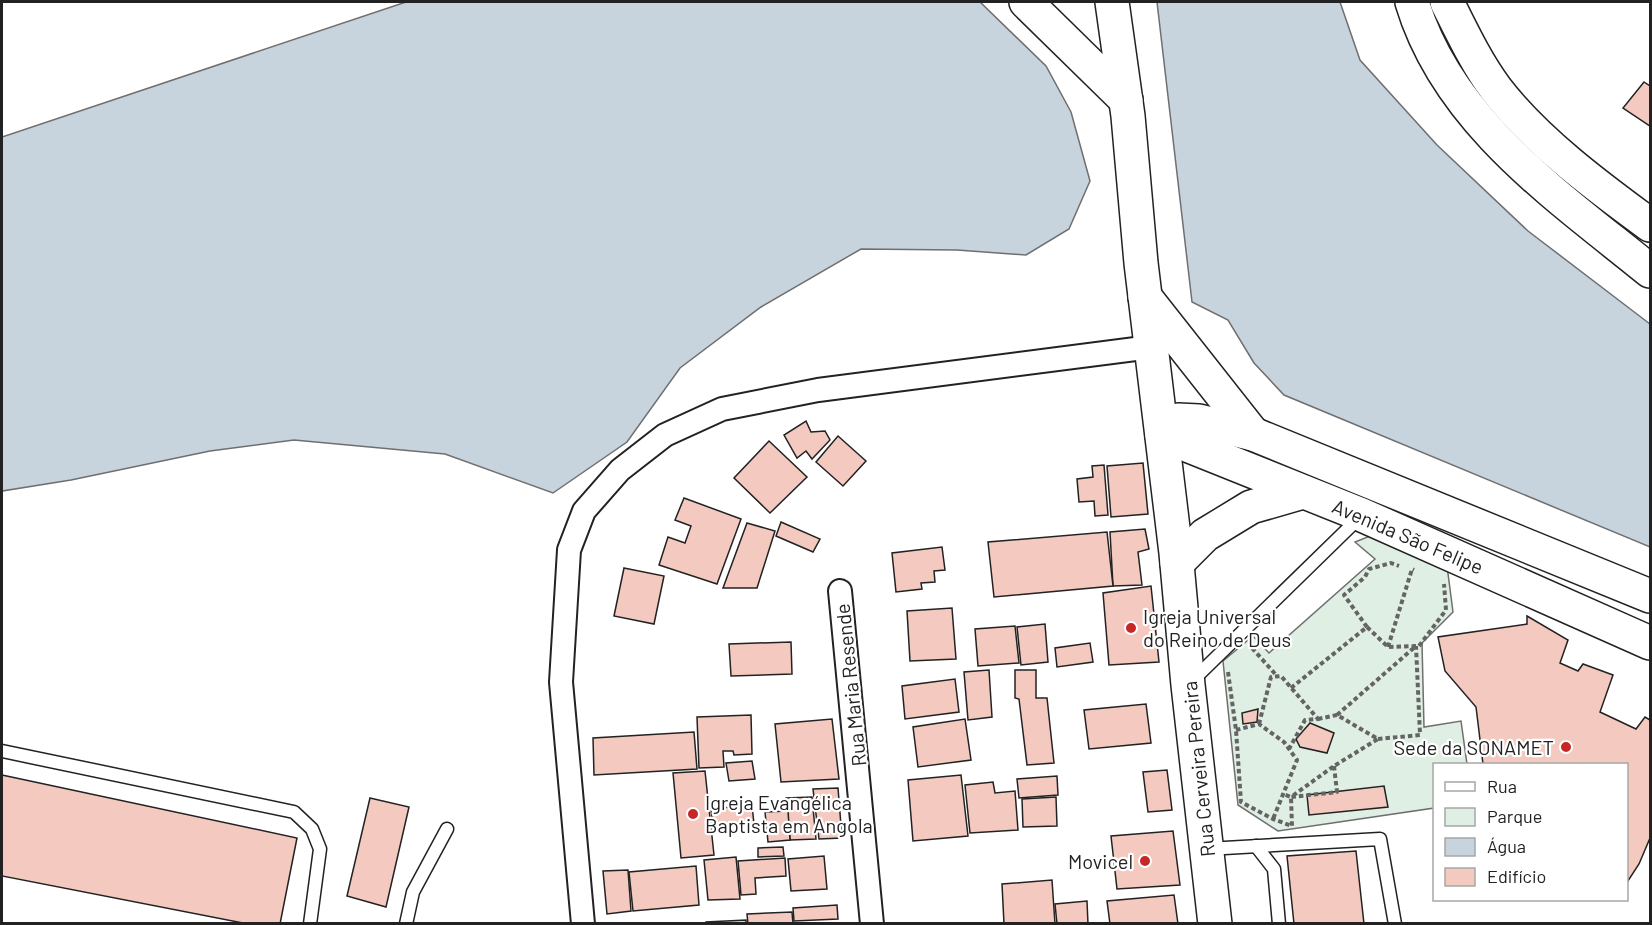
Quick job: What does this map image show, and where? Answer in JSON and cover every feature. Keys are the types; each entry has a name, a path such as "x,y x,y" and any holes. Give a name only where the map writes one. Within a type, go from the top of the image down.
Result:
{"main road":[{"path":"1026,2 1126,100"},
{"name":"Rua Cerveira Pereira","path":"1112,2 1126,100 1144,291 1177,563 1188,685 1215,924"},
{"path":"1412,2 1437,63 1469,109 1497,141 1581,215 1650,271"},
{"path":"1447,2 1469,47 1497,89 1530,127 1598,186 1650,225"},
{"path":"1144,291 1254,434"},
{"name":"Avenida São Felipe","path":"1162,431 1178,420 1199,421 1254,434 1650,597"},
{"name":"Avenida São Felipe","path":"1162,431 1362,515 1650,643"},
{"path":"1177,563 1205,535 1251,507 1303,492"}],"street":[{"path":"583,924 561,682 569,550 584,511 620,470 665,435 722,409 818,390 1151,347"},
{"name":"Rua Maria Resende","path":"840,591 872,924"}],"lane":[{"path":"1188,685 1362,515"},
{"path":"2,751 294,812 312,829 320,849 310,924"},
{"path":"406,924 413,892 447,830"},
{"path":"1207,849 1380,838 1395,924"},
{"path":"1256,846 1274,869 1279,924"}],"path":[{"path":"1416,646 1388,647 1366,627 1344,595 1365,577 1369,569 1391,563 1422,572"},
{"path":"1388,647 1412,569"},
{"path":"1289,749 1305,720 1336,715 1419,645 1446,610 1444,577"},
{"path":"1291,688 1366,627"},
{"path":"1242,650 1251,646 1277,676"},
{"path":"1291,796 1334,766 1378,740 1420,735 1416,646"},
{"path":"1228,671 1242,802 1273,819 1292,826 1291,796"},
{"path":"1259,724 1271,677 1277,676 1281,676 1318,719"},
{"path":"1336,715 1378,740"},
{"path":"1236,730 1259,724"},
{"path":"1259,724 1284,742 1297,760 1273,819"},
{"path":"1283,794 1291,796 1337,792 1334,766"}],"green space":[{"path":"1370,536 1447,566 1453,612 1422,643 1424,727 1461,721 1467,763 1433,763 1433,808 1278,831 1238,805 1223,661 1253,636 1269,653 1375,559 1355,542"}],"water":[{"path":"406,2 980,2 1046,66 1071,112 1090,181 1069,229 1026,255 957,250 861,249 761,307 680,368 627,442 553,493 445,454 294,440 210,451 71,480 2,491 2,137"},
{"path":"1157,2 1340,2 1360,60 1437,145 1528,231 1650,324 1650,547 1284,395 1254,363 1228,320 1192,302"}],"building":[{"path":"1644,82 1650,86 1650,126 1623,108"},
{"path":"806,421 811,432 825,431 830,440 812,459 806,451 797,458 784,435"},
{"path":"838,436 866,461 843,486 816,462"},
{"path":"769,441 807,477 770,513 734,478"},
{"path":"1143,463 1148,514 1111,517 1107,466"},
{"path":"1104,465 1108,515 1095,516 1094,501 1079,502 1077,479 1093,477 1092,466"},
{"path":"684,498 741,519 717,584 659,565 668,537 685,543 691,526 675,520"},
{"path":"781,522 820,539 813,552 776,536"},
{"path":"747,523 775,531 757,588 723,588"},
{"path":"1145,529 1149,549 1138,552 1142,585 1113,586 1110,532"},
{"path":"1107,532 1113,586 994,597 988,542"},
{"path":"942,547 945,570 934,571 935,582 921,583 922,589 896,592 892,553"},
{"path":"624,568 664,576 654,624 614,616"},
{"name":"Igreja Universal do Reino de Deus","path":"1151,586 1159,662 1109,665 1103,593"},
{"path":"952,608 956,659 910,661 907,611"},
{"name":"Sede da SONAMET","path":"1527,616 1568,640 1560,663 1578,671 1583,664 1613,675 1600,712 1636,729 1645,717 1650,720 1650,838 1639,864 1628,881 1628,763 1483,763 1476,707 1445,671 1438,637 1527,624"},
{"path":"1045,624 1048,662 1021,665 1017,627"},
{"path":"1015,626 1019,663 978,666 975,629"},
{"path":"791,642 792,674 731,676 729,644"},
{"path":"1090,643 1093,662 1057,667 1055,648"},
{"path":"989,670 992,717 968,720 964,672"},
{"path":"1015,670 1036,670 1036,698 1047,698 1054,763 1027,765 1019,699 1015,698"},
{"path":"955,679 959,712 905,719 902,686"},
{"path":"1146,704 1151,743 1089,749 1084,710"},
{"path":"1258,709 1257,722 1243,724 1242,713"},
{"path":"751,715 752,754 734,755 733,751 723,751 724,767 699,768 697,717"},
{"path":"832,719 839,779 781,782 775,724"},
{"path":"965,719 971,760 918,767 913,727"},
{"path":"1310,723 1334,733 1327,753 1300,747 1296,739"},
{"path":"694,732 697,769 594,775 593,738"},
{"path":"752,761 755,779 729,781 726,763"},
{"path":"1167,770 1172,810 1148,812 1143,772"},
{"name":"Igreja Evangélica Baptista em Angola","path":"705,771 714,855 681,858 673,773"},
{"path":"2,775 297,838 280,924 248,924 2,876"},
{"path":"961,775 968,836 913,841 908,780"},
{"path":"1057,776 1058,795 1019,798 1017,779"},
{"path":"993,782 995,793 1015,791 1018,830 970,833 965,785"},
{"path":"1384,786 1388,807 1309,815 1307,795"},
{"path":"838,788 842,838 819,839 813,789"},
{"path":"812,797 816,839 790,840 786,798"},
{"path":"1056,797 1057,826 1023,827 1022,799"},
{"path":"370,798 409,807 386,907 347,896"},
{"path":"752,805 754,824 713,827 711,809"},
{"path":"788,811 790,840 768,842 765,812"},
{"name":"Movicel","path":"1173,831 1180,885 1117,889 1111,836"},
{"path":"783,847 784,856 758,857 758,848"},
{"path":"1356,851 1364,924 1294,924 1287,856"},
{"path":"824,856 827,889 791,891 788,859"},
{"path":"736,857 740,899 708,900 704,860"},
{"path":"785,858 786,876 755,878 756,894 741,895 738,861"},
{"path":"696,866 699,905 633,911 629,872"},
{"path":"628,870 631,911 607,914 603,871"},
{"path":"1052,880 1055,924 1004,924 1002,884"},
{"path":"1174,895 1178,924 1110,924 1107,901"},
{"path":"1087,901 1088,924 1057,924 1055,904"},
{"path":"837,905 838,919 794,921 793,908"},
{"path":"792,912 793,924 748,924 747,914"},
{"path":"746,920 746,924 706,924 706,922"}],"place":[{"name":"Igreja Universal do Reino de Deus","path":"1131,628"},
{"name":"Sede da SONAMET","path":"1566,747"},
{"name":"Igreja Evangélica Baptista em Angola","path":"693,814"},
{"name":"Movicel","path":"1145,861"}]}
